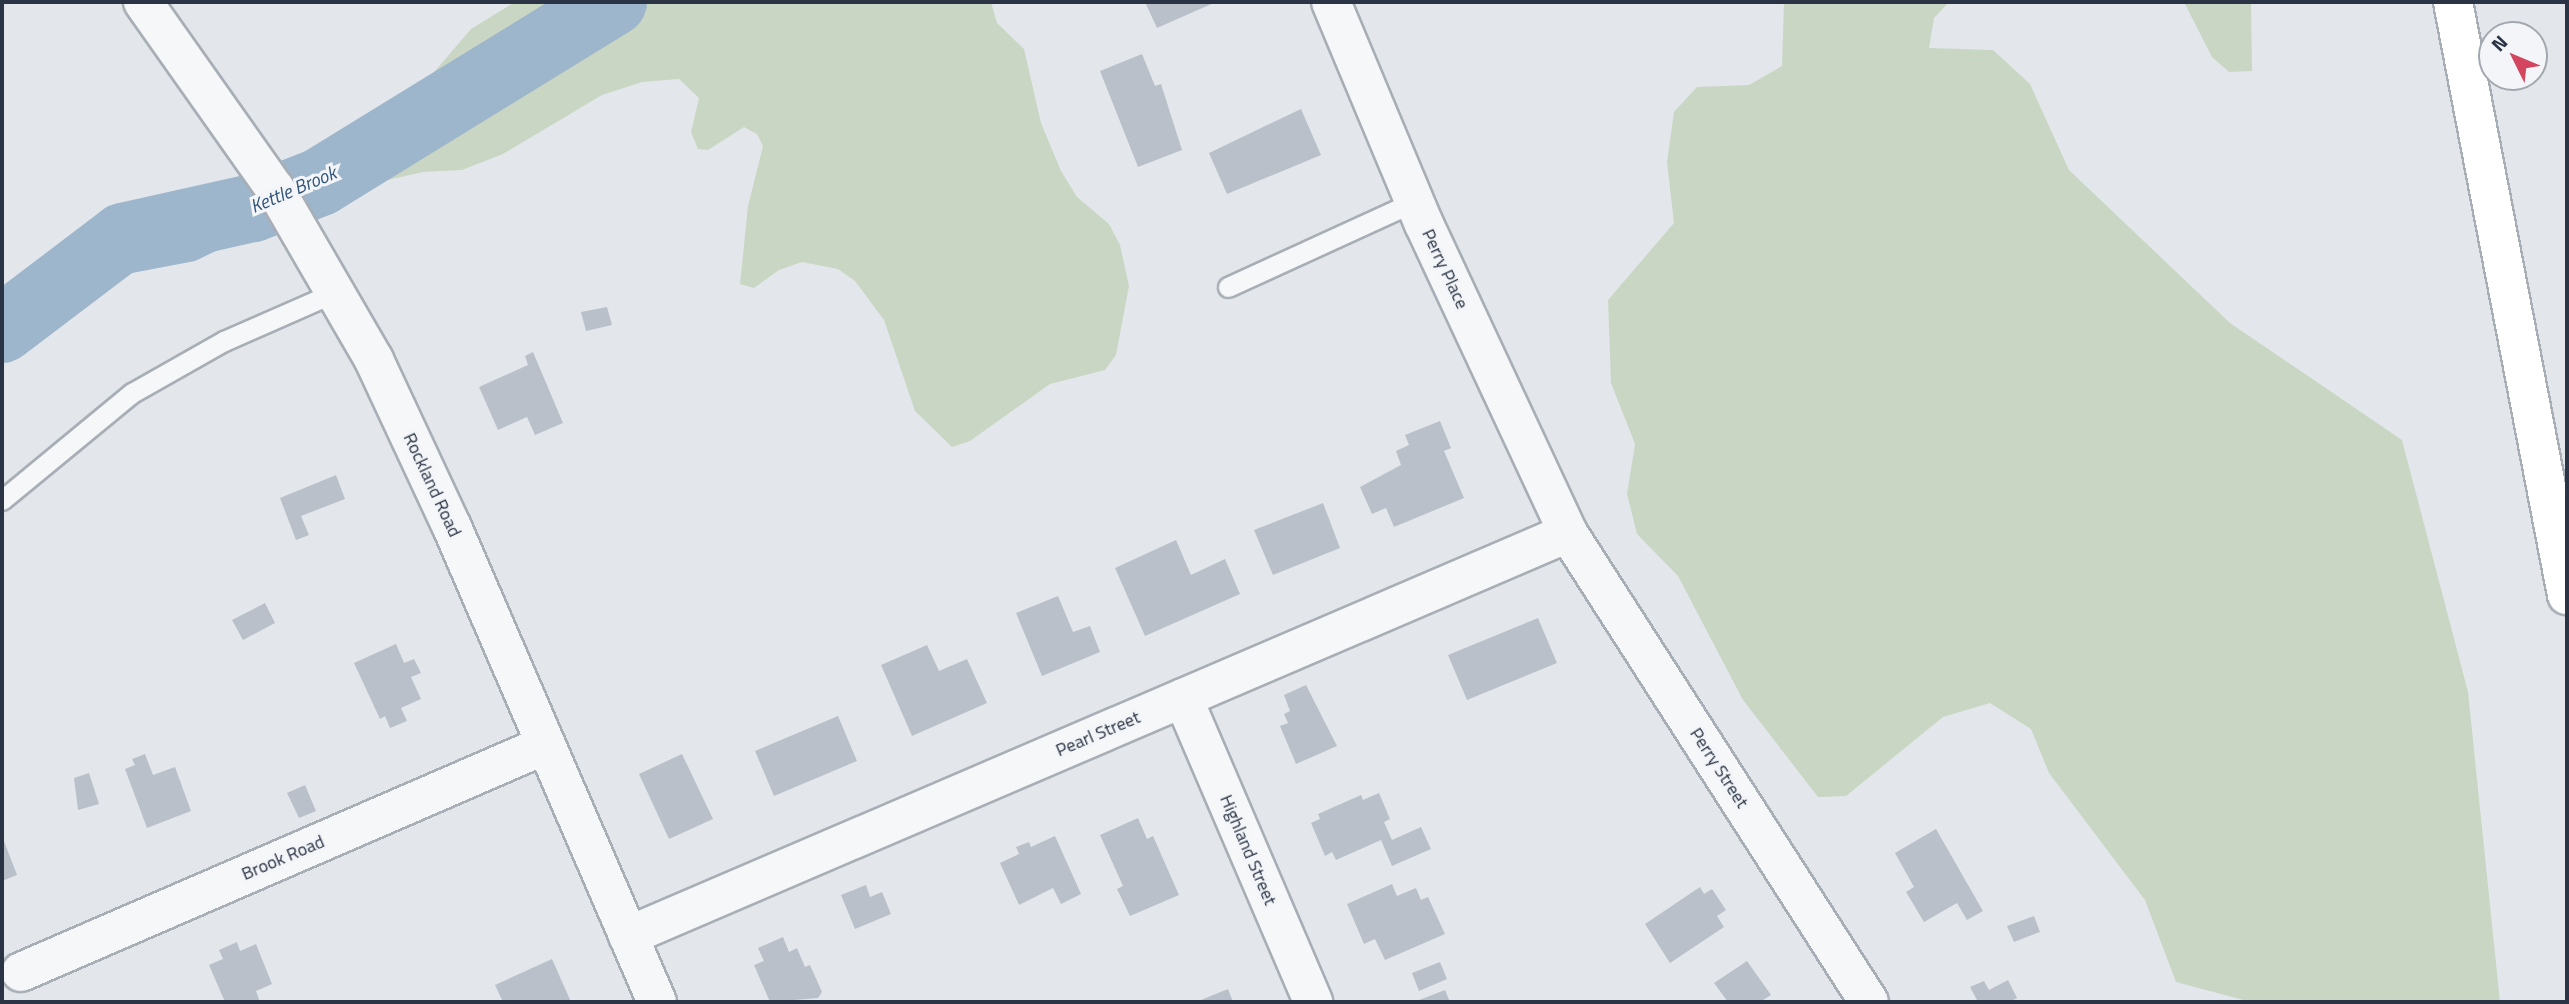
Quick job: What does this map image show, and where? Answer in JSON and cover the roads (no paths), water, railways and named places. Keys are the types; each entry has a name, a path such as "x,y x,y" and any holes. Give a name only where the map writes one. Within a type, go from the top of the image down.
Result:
{"highway":[{"path":"2453,2 2567,595"}],"street":[{"name":"Rockland Road","path":"143,2 285,204 338,290 446,515 657,1002"},
{"name":"Perry Place","path":"1331,2 1414,202 1568,533"},
{"name":"Pearl Street","path":"628,936 1568,533"},
{"name":"Perry Street","path":"1568,533 1869,1002"},
{"name":"Highland Street","path":"1183,698 1313,1002"},
{"name":"Brook Road","path":"21,972 545,745"}],"lane":[{"path":"1228,287 1414,202"},
{"path":"2,500 132,393 224,341 338,290"}],"water":[{"name":"Kettle Brook","path":"343,154 361,186 326,198 195,261 132,273 65,297 2,350 2,293 37,272 113,240 237,212 303,183"}],"waterway":[{"name":"Kettle Brook","path":"2,329 123,237 253,208 320,182 613,2"}]}
